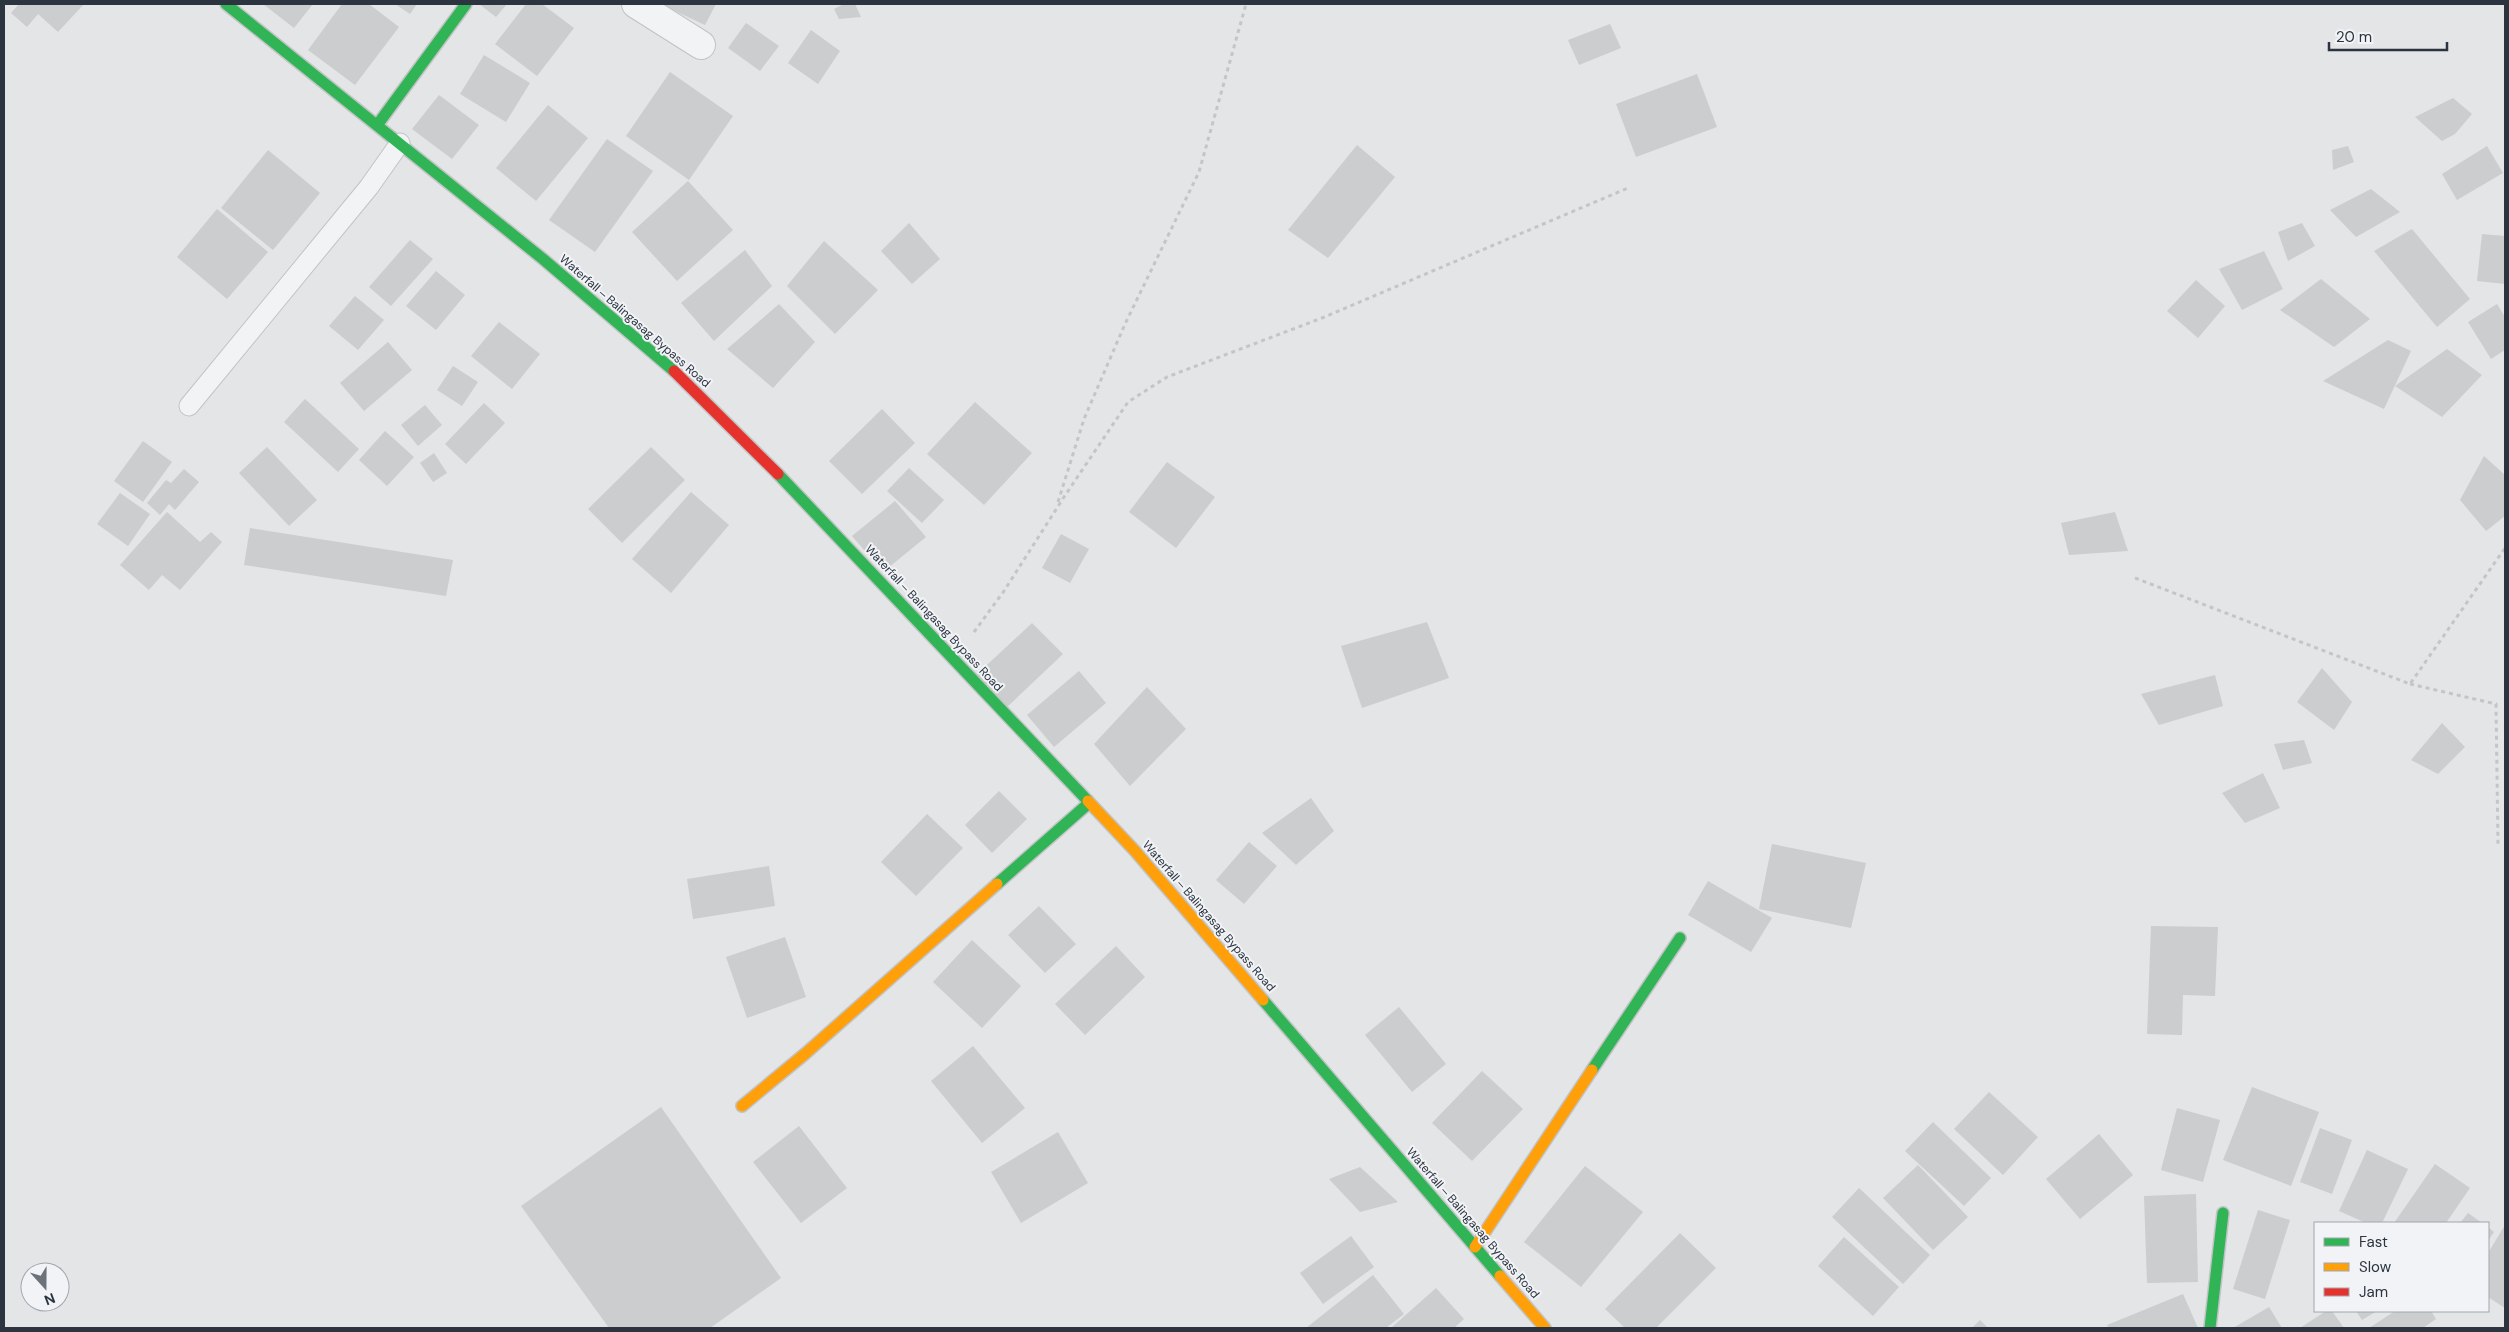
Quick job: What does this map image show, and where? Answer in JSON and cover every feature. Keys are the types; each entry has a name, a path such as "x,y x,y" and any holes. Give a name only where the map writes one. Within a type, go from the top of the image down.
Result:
{"main road":[{"name":"Waterfall ‒ Balingasag Bypass Road","path":"226,4 378,124 542,259 676,374 799,495 1135,851 1318,1061 1545,1328"},
{"path":"378,124 466,4"},
{"path":"742,1106 814,1046 1089,804"},
{"path":"1475,1247 1680,938"},
{"path":"2210,1328 2223,1213"}],"street":[{"path":"636,4 701,45"}],"lane":[{"path":"189,406 369,187 400,143"}],"path":[{"path":"1057,508 1084,419 1125,324 1199,172 1246,4"},
{"path":"954,658 1004,591 1128,402 1167,377 1322,318 1628,188"},
{"path":"2410,684 2505,548"},
{"path":"2135,578 2410,684 2496,704 2498,845"}],"building":[{"path":"19,4 84,4 58,32 38,14 27,27 11,13"},
{"path":"263,4 313,4 294,28"},
{"path":"342,4 369,4 399,27 355,85 308,50"},
{"path":"395,4 417,4 410,14"},
{"path":"479,4 507,4 496,17"},
{"path":"526,4 542,4 574,28 537,76 495,44"},
{"path":"660,4 716,4 705,25"},
{"path":"844,4 855,4 861,17 839,19 834,9"},
{"path":"746,23 779,46 760,71 728,48"},
{"path":"1610,24 1621,48 1579,65 1568,40"},
{"path":"811,30 840,51 818,84 788,63"},
{"path":"484,55 530,83 506,122 460,94"},
{"path":"670,72 733,116 689,180 626,136"},
{"path":"1697,74 1717,127 1636,157 1616,104"},
{"path":"439,95 479,125 452,159 412,129"},
{"path":"2453,98 2472,114 2455,134 2442,141 2415,117"},
{"path":"548,105 588,138 536,201 496,168"},
{"path":"607,139 653,171 595,252 549,220"},
{"path":"1357,145 1395,177 1328,258 1288,230"},
{"path":"2348,146 2354,162 2333,170 2332,150"},
{"path":"2487,146 2503,173 2457,200 2442,174"},
{"path":"268,150 320,193 273,250 221,208"},
{"path":"688,181 733,230 677,281 632,232"},
{"path":"2371,189 2400,212 2356,237 2330,210"},
{"path":"217,209 268,252 227,299 177,257"},
{"path":"909,223 940,259 912,284 881,251"},
{"path":"2302,223 2315,246 2288,261 2278,232"},
{"path":"2412,229 2470,299 2437,327 2374,251"},
{"path":"2482,234 2505,236 2505,284 2477,281"},
{"path":"410,240 433,259 391,306 369,287"},
{"path":"824,241 878,290 835,334 787,286"},
{"path":"745,250 772,286 714,341 681,303"},
{"path":"2264,251 2283,289 2242,310 2219,269"},
{"path":"436,271 465,295 436,330 406,306"},
{"path":"2321,279 2370,319 2334,347 2280,310"},
{"path":"2196,280 2225,306 2198,338 2167,311"},
{"path":"355,296 384,320 358,350 329,326"},
{"path":"779,304 815,342 773,388 727,349"},
{"path":"2497,304 2505,317 2505,350 2491,359 2468,322"},
{"path":"499,322 540,354 512,389 471,356"},
{"path":"2388,340 2411,351 2384,409 2323,381"},
{"path":"388,342 412,370 364,411 340,383"},
{"path":"2447,349 2482,375 2442,417 2395,386"},
{"path":"453,366 478,382 462,406 437,390"},
{"path":"305,399 359,449 338,472 284,422"},
{"path":"975,402 1032,453 984,505 927,454"},
{"path":"484,403 505,423 466,464 445,444"},
{"path":"425,405 442,425 418,446 401,425"},
{"path":"882,409 915,443 862,494 829,461"},
{"path":"385,431 414,457 387,486 359,460"},
{"path":"143,441 172,462 143,502 114,481"},
{"path":"267,447 317,500 289,526 239,473"},
{"path":"651,447 685,480 622,543 588,509"},
{"path":"434,453 447,473 433,482 420,463"},
{"path":"2484,456 2505,475 2505,516 2486,531 2460,500"},
{"path":"1167,462 1215,497 1176,548 1129,512"},
{"path":"909,468 944,500 922,523 887,491"},
{"path":"184,469 199,482 175,510 169,504 160,515 147,503 166,480 171,483"},
{"path":"691,492 729,525 671,593 632,559"},
{"path":"120,493 150,514 128,546 97,524"},
{"path":"895,501 926,537 883,572 852,536"},
{"path":"167,512 200,542 211,532 222,542 180,590 162,575 149,590 120,565"},
{"path":"2115,512 2128,551 2069,555 2061,523"},
{"path":"250,528 453,560 446,596 244,565"},
{"path":"1061,534 1089,549 1070,583 1042,568"},
{"path":"1427,622 1449,678 1362,708 1341,646"},
{"path":"1032,623 1063,654 1005,709 975,676"},
{"path":"2322,668 2352,702 2334,730 2297,702"},
{"path":"1079,671 1106,703 1054,747 1027,715"},
{"path":"2215,675 2223,706 2159,725 2141,694"},
{"path":"1147,687 1186,729 1130,786 1094,744"},
{"path":"2442,723 2465,747 2438,774 2411,760"},
{"path":"2304,740 2312,763 2283,770 2274,744"},
{"path":"2263,773 2280,808 2245,823 2222,793"},
{"path":"999,791 1027,819 992,853 965,825"},
{"path":"1311,798 1334,831 1296,865 1262,833"},
{"path":"927,814 963,848 916,896 881,862"},
{"path":"1249,842 1277,866 1244,904 1216,880"},
{"path":"1772,844 1866,863 1851,928 1759,909"},
{"path":"769,866 775,906 693,919 687,879"},
{"path":"1708,881 1772,918 1751,952 1688,915"},
{"path":"1039,906 1076,944 1045,973 1008,935"},
{"path":"2151,926 2218,927 2215,996 2183,995 2182,1035 2147,1034"},
{"path":"785,937 806,997 747,1018 726,957"},
{"path":"972,940 1021,986 982,1028 933,982"},
{"path":"1116,946 1145,977 1085,1035 1055,1004"},
{"path":"1399,1007 1446,1064 1412,1092 1365,1035"},
{"path":"973,1046 1025,1108 982,1143 931,1081"},
{"path":"1482,1071 1523,1109 1472,1161 1432,1123"},
{"path":"2252,1087 2319,1112 2291,1186 2223,1160"},
{"path":"1989,1092 2038,1137 2003,1175 1954,1129"},
{"path":"661,1107 781,1278 710,1328 609,1328 521,1206"},
{"path":"2177,1108 2220,1120 2203,1182 2161,1170"},
{"path":"1933,1122 1991,1178 1964,1206 1905,1151"},
{"path":"799,1126 847,1188 801,1223 753,1162"},
{"path":"2320,1128 2352,1140 2332,1194 2300,1182"},
{"path":"1058,1132 1088,1183 1021,1223 991,1172"},
{"path":"2099,1134 2133,1175 2080,1219 2046,1179"},
{"path":"2367,1150 2408,1169 2382,1222 2364,1222 2339,1211"},
{"path":"2435,1164 2470,1188 2447,1222 2395,1222"},
{"path":"1918,1165 1968,1217 1933,1250 1883,1198"},
{"path":"1585,1166 1643,1212 1581,1287 1524,1242"},
{"path":"1360,1167 1398,1202 1360,1212 1329,1179"},
{"path":"1859,1188 1930,1255 1903,1284 1832,1217"},
{"path":"2196,1194 2198,1282 2147,1283 2144,1196"},
{"path":"2258,1210 2290,1220 2265,1299 2233,1289"},
{"path":"2468,1213 2481,1222 2461,1222"},
{"path":"2505,1225 2505,1308 2489,1298 2489,1251"},
{"path":"2489,1228 2494,1232 2489,1240"},
{"path":"1680,1233 1716,1268 1656,1328 1625,1328 1605,1309"},
{"path":"1351,1236 1374,1267 1323,1304 1300,1273"},
{"path":"1844,1237 1899,1287 1873,1316 1818,1266"},
{"path":"1373,1275 1404,1314 1386,1328 1306,1328"},
{"path":"1436,1288 1464,1319 1454,1328 1391,1328"},
{"path":"2183,1294 2198,1328 2109,1328 2107,1325"},
{"path":"2269,1307 2282,1328 2233,1328"},
{"path":"2324,1312 2333,1312 2344,1328 2300,1328"},
{"path":"2357,1312 2375,1312 2362,1320"},
{"path":"2393,1312 2432,1312 2436,1319 2423,1328 2369,1328"},
{"path":"1980,1320 1988,1328 1972,1328"}],"traffic: fast":[{"path":"226,4 543,259 674,371"},
{"path":"378,124 466,4"},
{"path":"778,474 1088,801"},
{"path":"997,884 1089,803"},
{"path":"1592,1070 1680,938"},
{"path":"1263,1000 1500,1276"},
{"path":"2210,1328 2223,1213"}],"traffic: slow":[{"path":"1088,801 1135,851 1263,1000"},
{"path":"742,1106 806,1053 997,884"},
{"path":"1475,1247 1592,1070"},
{"path":"1500,1276 1545,1328"}],"traffic: jam":[{"path":"674,371 778,474"}]}
